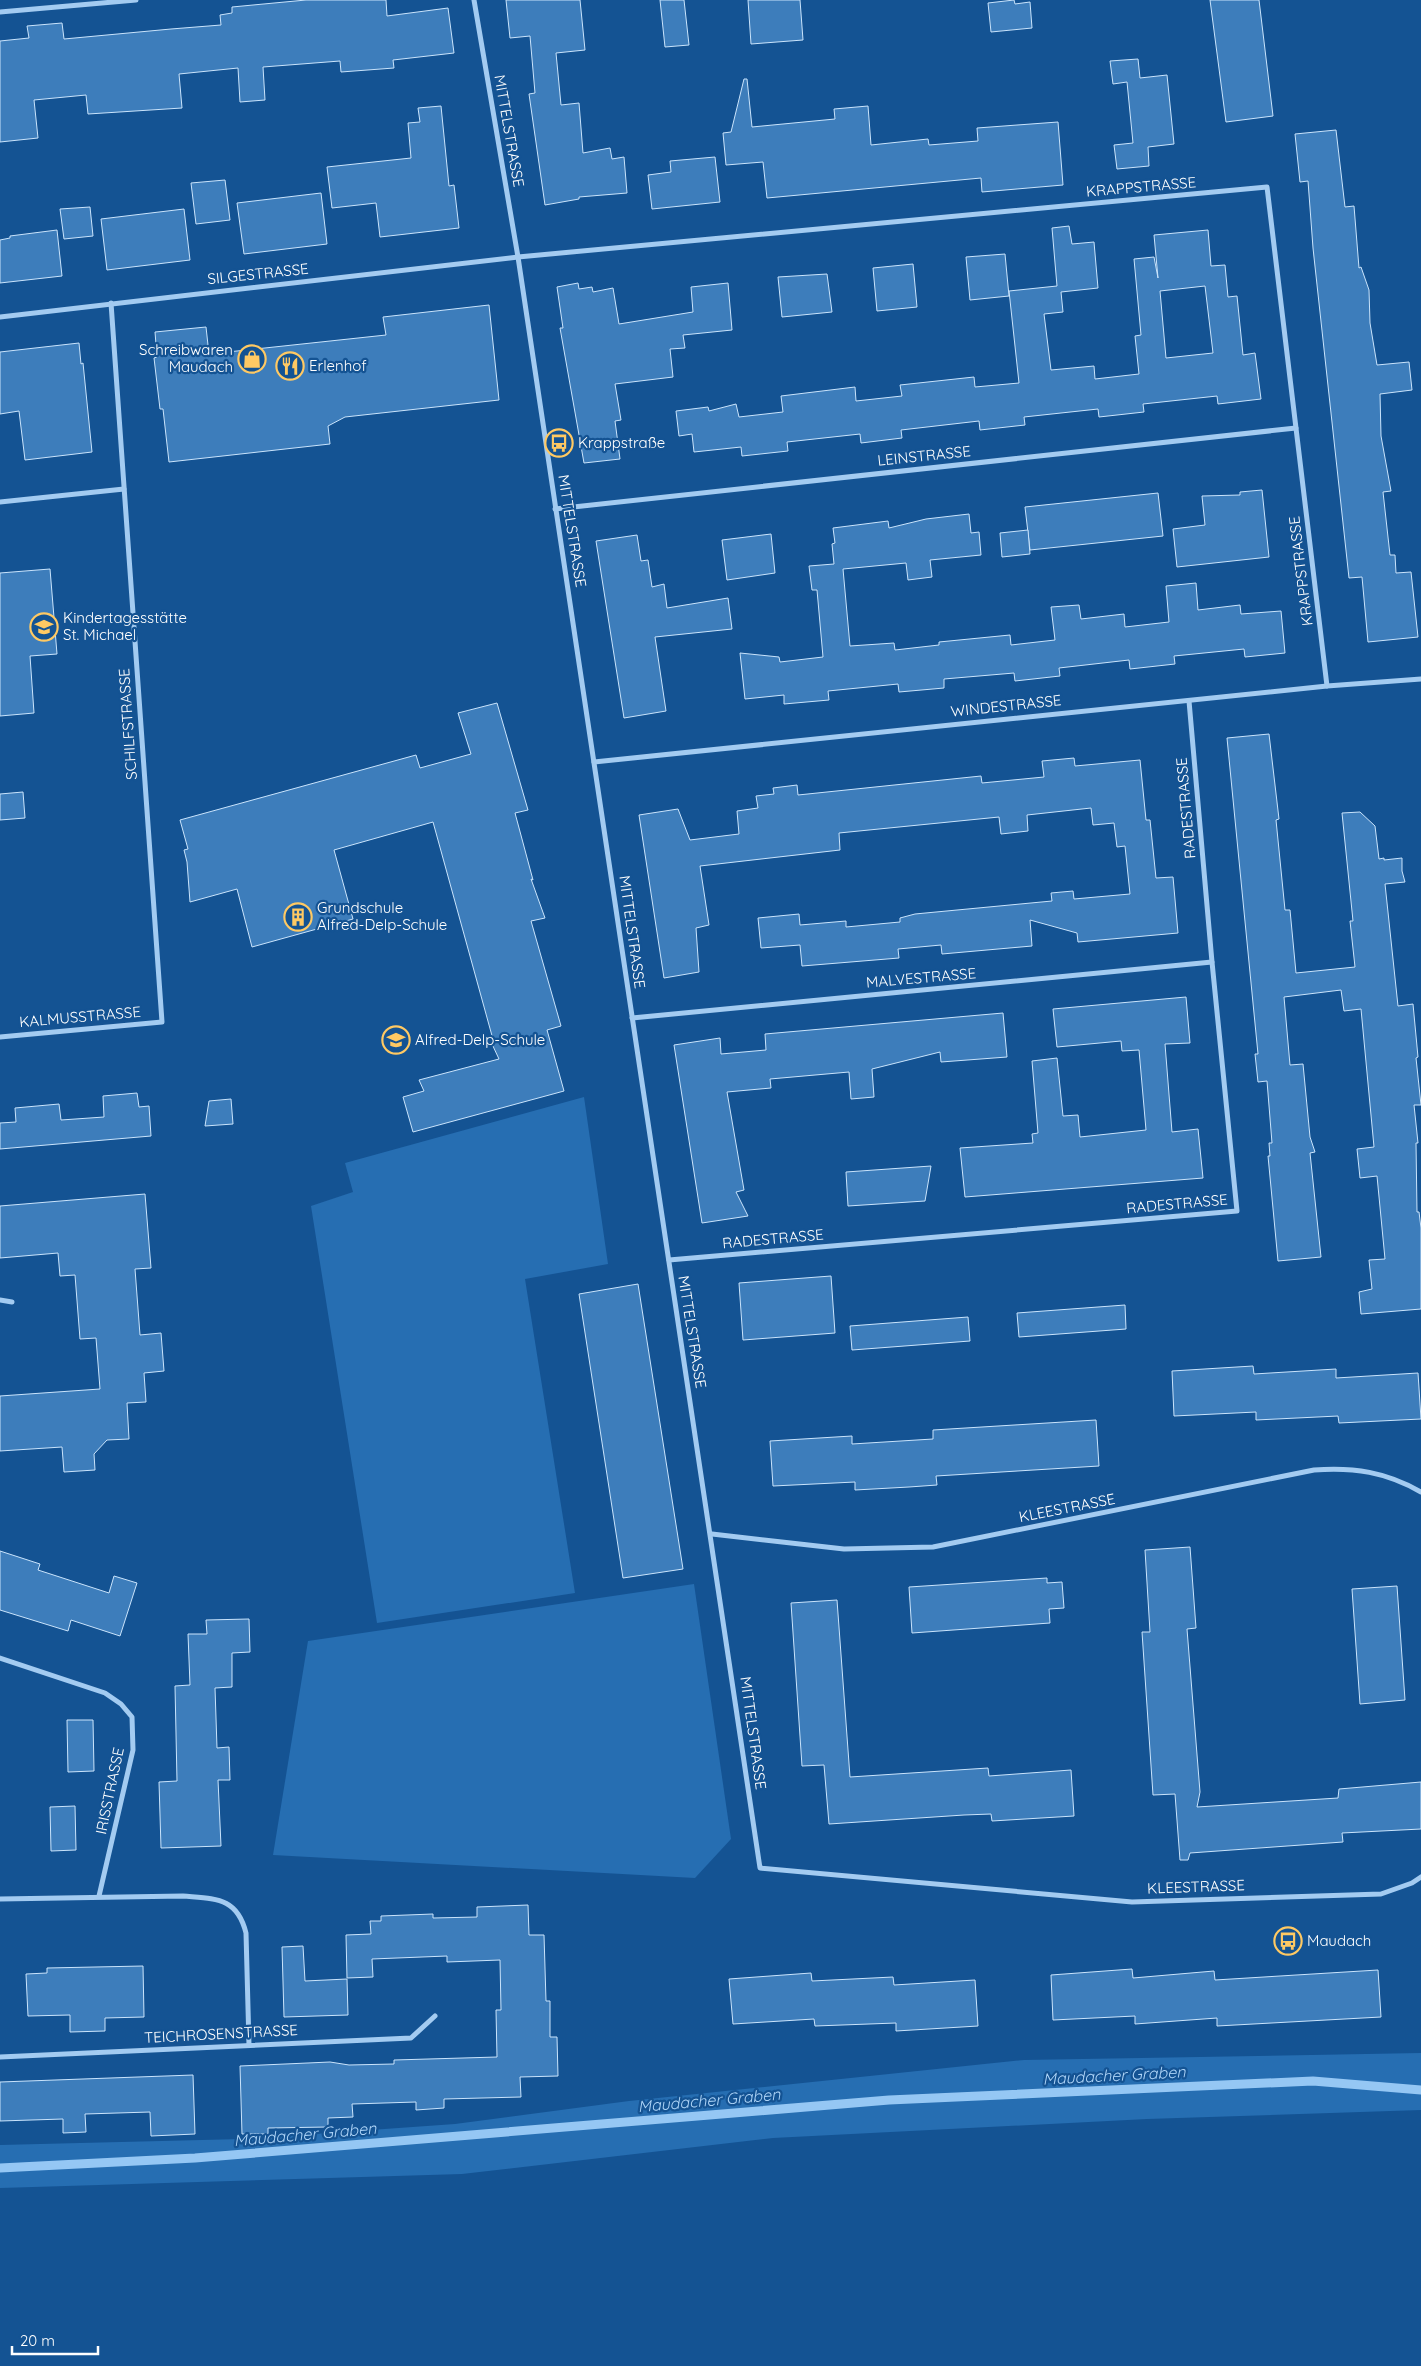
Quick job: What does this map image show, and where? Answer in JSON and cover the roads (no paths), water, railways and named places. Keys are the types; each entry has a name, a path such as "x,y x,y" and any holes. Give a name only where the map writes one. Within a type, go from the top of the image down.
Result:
{"street":[{"path":"0,12 136,0"},
{"name":"MITTELSTRASSE","path":"474,0 518,257 632,1018 712,1534 760,1868"},
{"name":"KRAPPSTRASSE","path":"518,257 1267,187 1327,686"},
{"name":"SILGESTRASSE","path":"0,317 518,257"},
{"name":"SCHILFSTRASSE","path":"111,303 162,1022"},
{"name":"LEINSTRASSE","path":"555,509 1296,428"},
{"path":"0,502 124,489"},
{"name":"WINDESTRASSE","path":"594,762 1327,686 1421,679"},
{"name":"RADESTRASSE","path":"669,1260 1237,1211 1212,962 1189,701"},
{"name":"MALVESTRASSE","path":"632,1018 1212,962"},
{"name":"KALMUSSTRASSE","path":"0,1037 162,1022"},
{"path":"0,1300 12,1302"},
{"name":"KLEESTRASSE","path":"712,1534 844,1549 933,1547 1314,1470 1339,1468 1364,1470 1386,1475 1421,1492"},
{"name":"IRISSTRASSE","path":"0,1658 106,1693 121,1704 132,1717 134,1735 132,1750 99,1896"},
{"name":"KLEESTRASSE","path":"760,1868 1132,1902 1382,1894 1412,1883 1421,1877"},
{"path":"0,1900 99,1896 183,1896 212,1898 229,1904 242,1916 246,1933 249,1968 249,2045"},
{"name":"TEICHROSENSTRASSE","path":"0,2057 411,2038 436,2016"}],"waterway":[{"name":"Maudacher Graben","path":"0,2168 195,2158 889,2100 1313,2081 1421,2090"}],"place":[{"name":"Schreibwaren Maudach","path":"252,359"},
{"name":"Erlenhof","path":"290,366"},
{"name":"Krappstraße","path":"559,443"},
{"name":"Kindertagesstätte St. Michael","path":"44,627"},
{"name":"Grundschule Alfred-Delp-Schule","path":"298,917"},
{"name":"Alfred-Delp-Schule","path":"396,1040"},
{"name":"Maudach","path":"1288,1941"}]}
